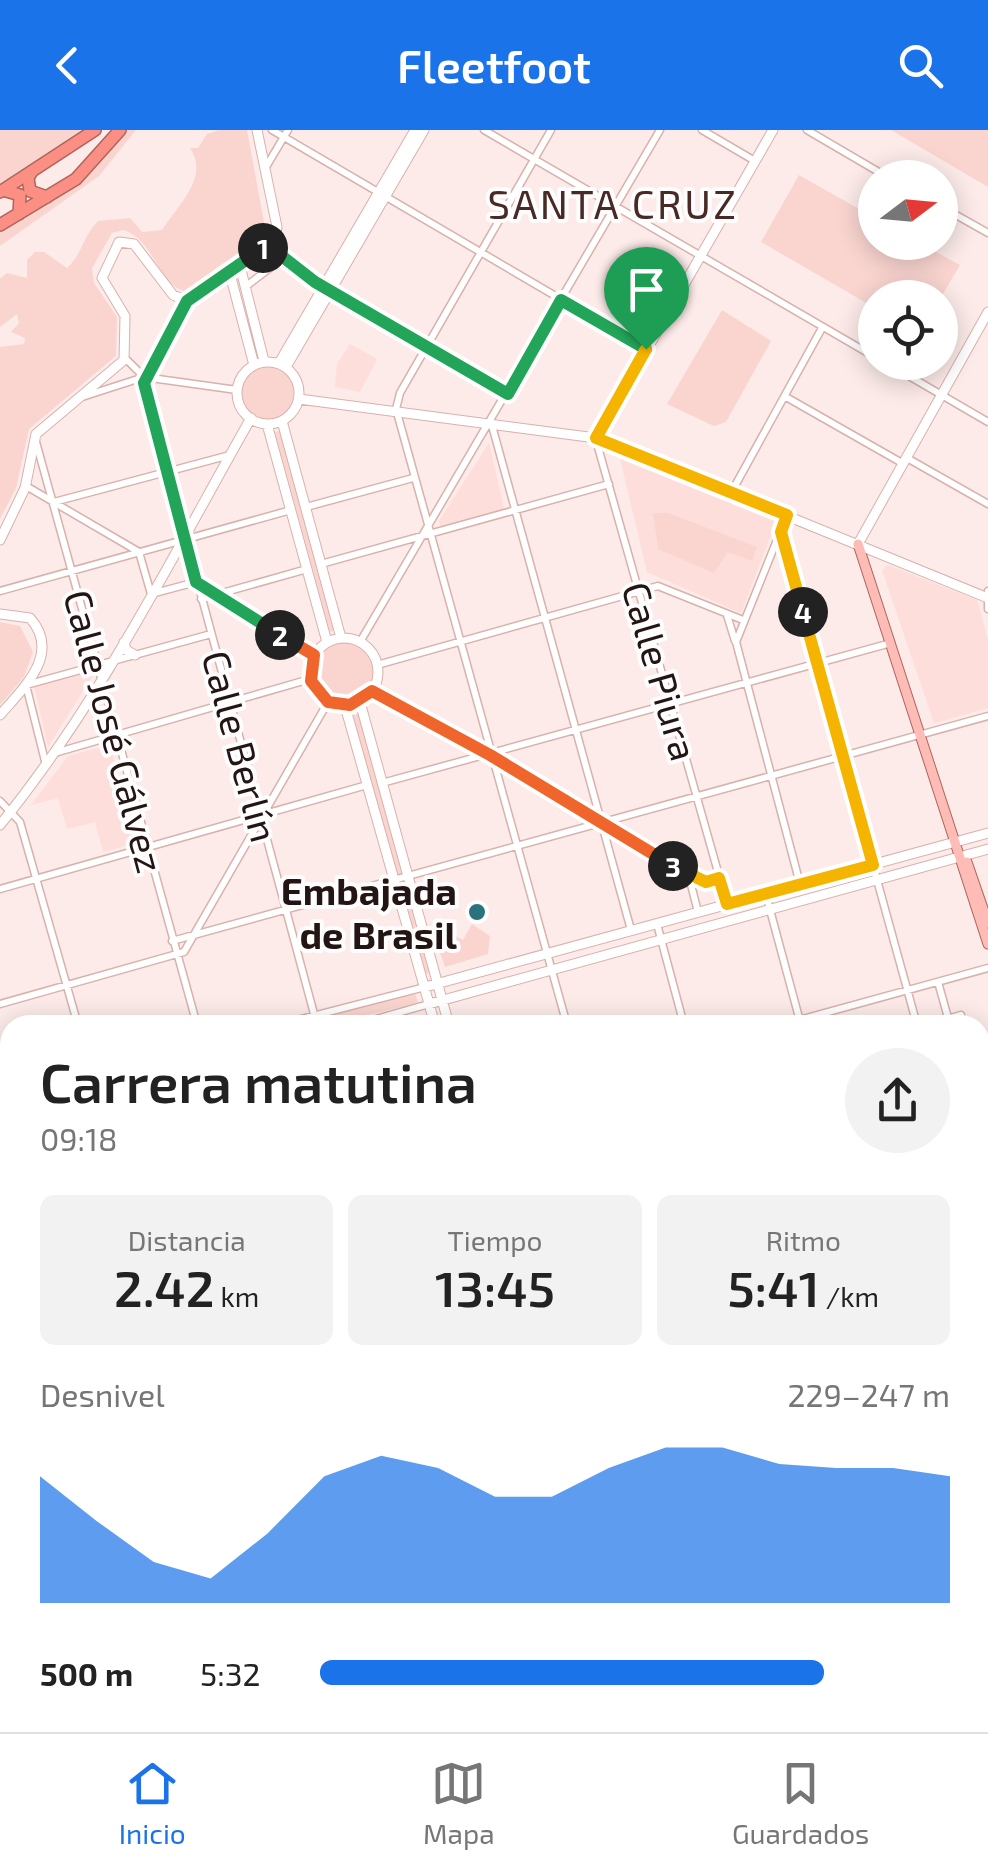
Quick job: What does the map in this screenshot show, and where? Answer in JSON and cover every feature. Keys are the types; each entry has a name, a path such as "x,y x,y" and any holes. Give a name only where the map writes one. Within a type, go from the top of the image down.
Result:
{"highway":[{"path":"1,191 95,130"},
{"path":"0,226 89,168 120,130"},
{"path":"32,171 28,178 30,191 37,196 50,196"},
{"path":"1,191 20,196 18,214"}],"main road":[{"path":"0,540 26,486 35,436 118,369 125,358 124,313 102,280 121,240 132,243 173,295 187,301 230,274 276,236 258,130"},
{"path":"381,197 414,130"},
{"path":"283,365 424,130"},
{"path":"596,438 772,130"},
{"path":"240,266 259,363"},
{"path":"230,274 259,363"},
{"path":"988,312 858,544 988,944"},
{"path":"259,363 283,365 298,382 299,399 282,421 268,424 250,418 241,408 237,390 241,377 259,363"},
{"path":"299,399 596,438 987,595"},
{"path":"0,825 47,768 102,681 250,418"},
{"path":"282,421 341,638"},
{"path":"268,424 327,642"},
{"path":"0,614 24,615 38,628 40,663 0,715"},
{"path":"341,638 360,642 377,665 372,691 360,702 345,706 328,702 310,679 314,655 327,642 341,638"},
{"path":"124,642 126,650 134,655"},
{"path":"360,702 446,1015"},
{"path":"345,706 432,1015"},
{"path":"425,987 988,834"},
{"path":"429,1004 988,849"},
{"path":"962,857 988,924"}],"street":[{"path":"272,130 285,134 381,197 646,349"},
{"path":"484,130 858,348"},
{"path":"550,130 400,392 396,409 427,532 564,1015"},
{"path":"360,642 660,130"},
{"path":"702,130 755,161"},
{"path":"807,130 858,160"},
{"path":"265,168 285,134"},
{"path":"958,216 988,233"},
{"path":"276,236 284,258"},
{"path":"264,248 508,394"},
{"path":"245,287 284,258"},
{"path":"144,377 187,301"},
{"path":"731,494 823,328"},
{"path":"125,358 144,377"},
{"path":"81,398 144,377 237,390"},
{"name":"Calle Berlín","path":"144,377 166,472 314,1015"},
{"path":"917,380 988,422"},
{"path":"786,397 988,504"},
{"path":"491,422 632,930"},
{"name":"Calle José Gálvez","path":"35,436 194,1015"},
{"name":"Calle Piura","path":"596,438 727,904"},
{"path":"53,502 230,455"},
{"path":"306,507 413,478"},
{"path":"321,564 609,484"},
{"path":"26,486 140,552 151,594 196,582 314,655"},
{"path":"0,591 291,510"},
{"path":"736,642 787,515"},
{"path":"781,532 914,1015"},
{"path":"776,543 785,547"},
{"path":"201,599 307,569"},
{"path":"377,665 660,586 744,620"},
{"path":"987,595 988,610"},
{"path":"726,614 801,885"},
{"path":"47,768 26,684 210,634"},
{"path":"382,783 891,643"},
{"path":"58,752 310,679"},
{"path":"372,691 490,755 689,877 706,882 719,878"},
{"path":"0,1004 184,952 328,702"},
{"path":"172,941 988,716"},
{"path":"479,750 486,743"},
{"path":"0,889 367,785"},
{"path":"0,802 20,822 75,1015"},
{"path":"582,810 583,827"},
{"path":"604,834 614,830"},
{"path":"689,877 698,912"},
{"path":"766,895 798,1015"},
{"path":"657,924 681,1015"},
{"path":"824,1015 988,968"},
{"path":"938,982 947,1015"},
{"path":"318,1015 425,987"},
{"path":"390,1015 429,1004"}],"shaded area":[{"path":"0,130 85,130 0,184"},
{"path":"127,130 136,130 99,176 0,246 0,232 88,176"},
{"path":"247,130 266,233 188,292 169,281 134,235 123,230 112,233 92,268 94,283 117,317 116,356 29,429 16,488 0,519 0,347 24,344 25,338 11,332 19,323 17,314 0,327 0,279 7,273 27,278 27,260 35,252 44,252 67,268 98,221 130,218 142,232 162,230 194,180 195,159 190,148 198,148 207,134"},
{"path":"891,130 988,130 988,187 958,169 958,160 942,160"},
{"path":"799,175 858,208 858,260 951,260 960,265 951,280 858,280 858,298 761,242"},
{"path":"722,310 771,341 726,422 714,426 667,404"},
{"path":"350,344 377,359 360,392 335,387 337,364"},
{"path":"268,365 288,373 296,393 288,413 268,421 248,413 240,393 248,373"},
{"path":"284,430 339,628 330,632 275,432"},
{"path":"489,443 504,509 441,528 439,521"},
{"path":"620,459 776,522 741,613 647,572"},
{"path":"653,513 668,513 757,547 752,561 728,552 714,573 658,549"},
{"path":"888,565 977,600 988,640 988,708 934,723 882,570"},
{"path":"0,622 20,626 33,652 24,677 0,705"},
{"path":"344,641 366,650 375,672 366,694 344,703 322,694 313,672 322,650"},
{"path":"91,671 93,675 48,747 34,686"},
{"path":"359,713 433,972 425,974 353,716"},
{"path":"110,745 136,843 103,852 95,822 67,829 58,798 31,805 68,756"},
{"path":"472,924 490,936 488,954 445,967 435,938 441,929 463,940"},
{"path":"415,993 418,1003 368,1015 332,1015"}],"place":[{"name":"Embajada de Brasil","path":"477,912"}],"district":[{"name":"SANTA CRUZ","path":"613,203"}],"route":[{"path":"264,248 274,250 315,282 508,394 561,300 646,349 596,438 787,515 781,532 873,865 727,904 719,878 706,882 689,877 490,755 372,691 362,700 345,706 325,700 311,681 314,655 196,582 144,377 187,301 197,298 264,248"}]}
